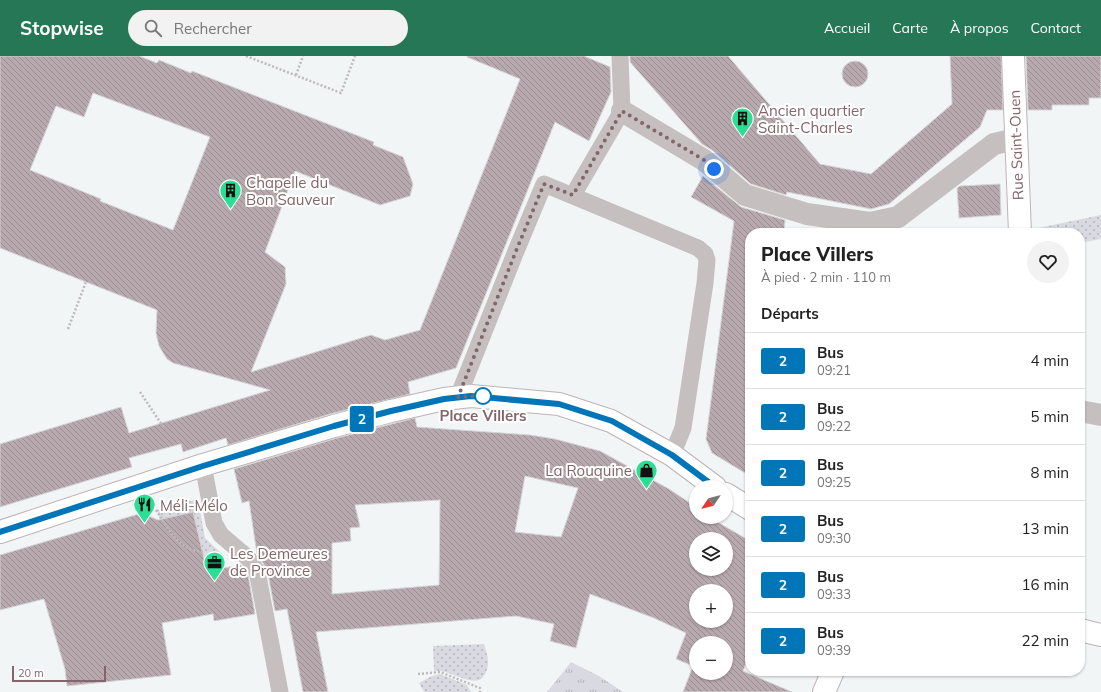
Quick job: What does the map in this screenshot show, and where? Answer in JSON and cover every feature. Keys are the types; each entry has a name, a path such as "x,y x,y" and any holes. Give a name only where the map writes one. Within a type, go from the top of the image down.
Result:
{"main road":[{"name":"Rue Saint-Ouen","path":"1013,56 1020,228"},
{"path":"0,532 203,466 384,413 458,397 471,396 512,398 559,404 612,421 672,455 706,480"},
{"path":"733,498 745,506"},
{"path":"1085,631 1101,635"},
{"path":"824,692 831,676"}],"street":[{"path":"622,111 704,160 745,195 807,214 870,223 898,217 994,144 1016,139"},
{"path":"1085,411 1101,415"}],"lane":[{"path":"573,195 622,111 620,56"},
{"path":"458,397 544,184 698,248 705,254 707,260 705,283 698,323 692,379 683,428 672,455"},
{"path":"203,466 214,523 221,535 248,558 257,571 280,692"}],"path":[{"path":"248,56 341,93 355,56"},
{"path":"296,75 303,56"},
{"path":"68,329 86,282"},
{"path":"140,392 164,428"},
{"path":"156,509 179,544 192,551 205,552"},
{"path":"418,674 440,672 480,688 480,692"}],"green space":[{"path":"1101,215 1101,239 1085,242 1085,228 1038,228"},
{"path":"198,499 205,538 223,555 159,568 163,532 157,510"},
{"path":"484,644 488,657 488,665 486,673 479,680 467,680 447,672 434,671 433,646"},
{"path":"571,662 599,676 623,692 547,692"},
{"path":"440,674 467,685 471,692 424,692 419,683 432,676"}],"building":[{"path":"0,56 139,56 157,63 159,60 191,73 192,71 374,142 373,145 403,157 413,184 410,196 380,205 295,171 265,252 285,267 286,284 251,372 371,335 385,340 420,330 520,79 467,56 584,56 610,67 611,92 589,141 555,122 456,368 408,382 410,394 330,414 228,445 226,438 183,452 181,444 129,458 132,467 0,507 0,444 121,407 129,433 270,390 173,363 167,359 159,346 156,333 157,310 0,248","holes":["93,93 210,137 173,230 100,201 101,199 30,170 56,106 84,117"]},
{"name":"Ancien quartier Saint-Charles","path":"630,56 728,56 820,164 871,174 952,104 950,56 1001,56 1003,110 987,110 980,127 889,204 871,209 787,192 786,195 751,184 712,150 702,144 630,62"},
{"path":"1026,56 1101,56 1101,98 1089,98 1089,105 1052,105 1052,110 1028,110"},
{"path":"855,61 864,65 868,74 864,83 855,87 846,83 842,74 846,65"},
{"path":"703,176 741,207 785,220 784,228 745,228 745,473 712,453 706,439 734,221 691,197"},
{"path":"1000,184 1001,215 959,218 957,188 960,186"},
{"path":"415,418 417,427 530,435 555,439 600,451 669,489 689,502 689,524 721,524 745,538 745,666 743,671 745,672 745,676 755,676 792,692 683,692 689,676 689,680 733,680 733,636 689,636 689,664 676,659 686,633 654,618 590,594 576,648 550,641 554,624 516,616 316,632 328,692 303,692 287,609 275,611 267,569 257,554 249,501 242,503 234,469 337,438","holes":["525,476 578,488 561,537 515,532","440,500 439,585 332,594 332,543 351,541 350,528 360,527 355,505"]},
{"path":"193,512 207,571 241,565 248,575 255,614 214,621 213,614 162,623 171,675 67,686 65,669 44,599 0,610 0,555 142,513 158,520"}],"bus line":[{"name":"2","path":"0,532 203,466 334,426 444,399 471,396 512,398 559,404 612,421 672,455 706,480"}],"place":[{"name":"Ancien quartier Saint-Charles","path":"742,138"},
{"name":"Chapelle du Bon Sauveur","path":"230,210"},
{"name":"Place Villers","path":"483,396"},
{"name":"La Rouquine","path":"647,490"},
{"name":"Méli-Mélo","path":"144,524"},
{"name":"Les Demeures de Province","path":"215,582"}],"route":[{"path":"483,396 485,396 458,397 544,184 573,195 622,111 704,160 714,169"}]}
